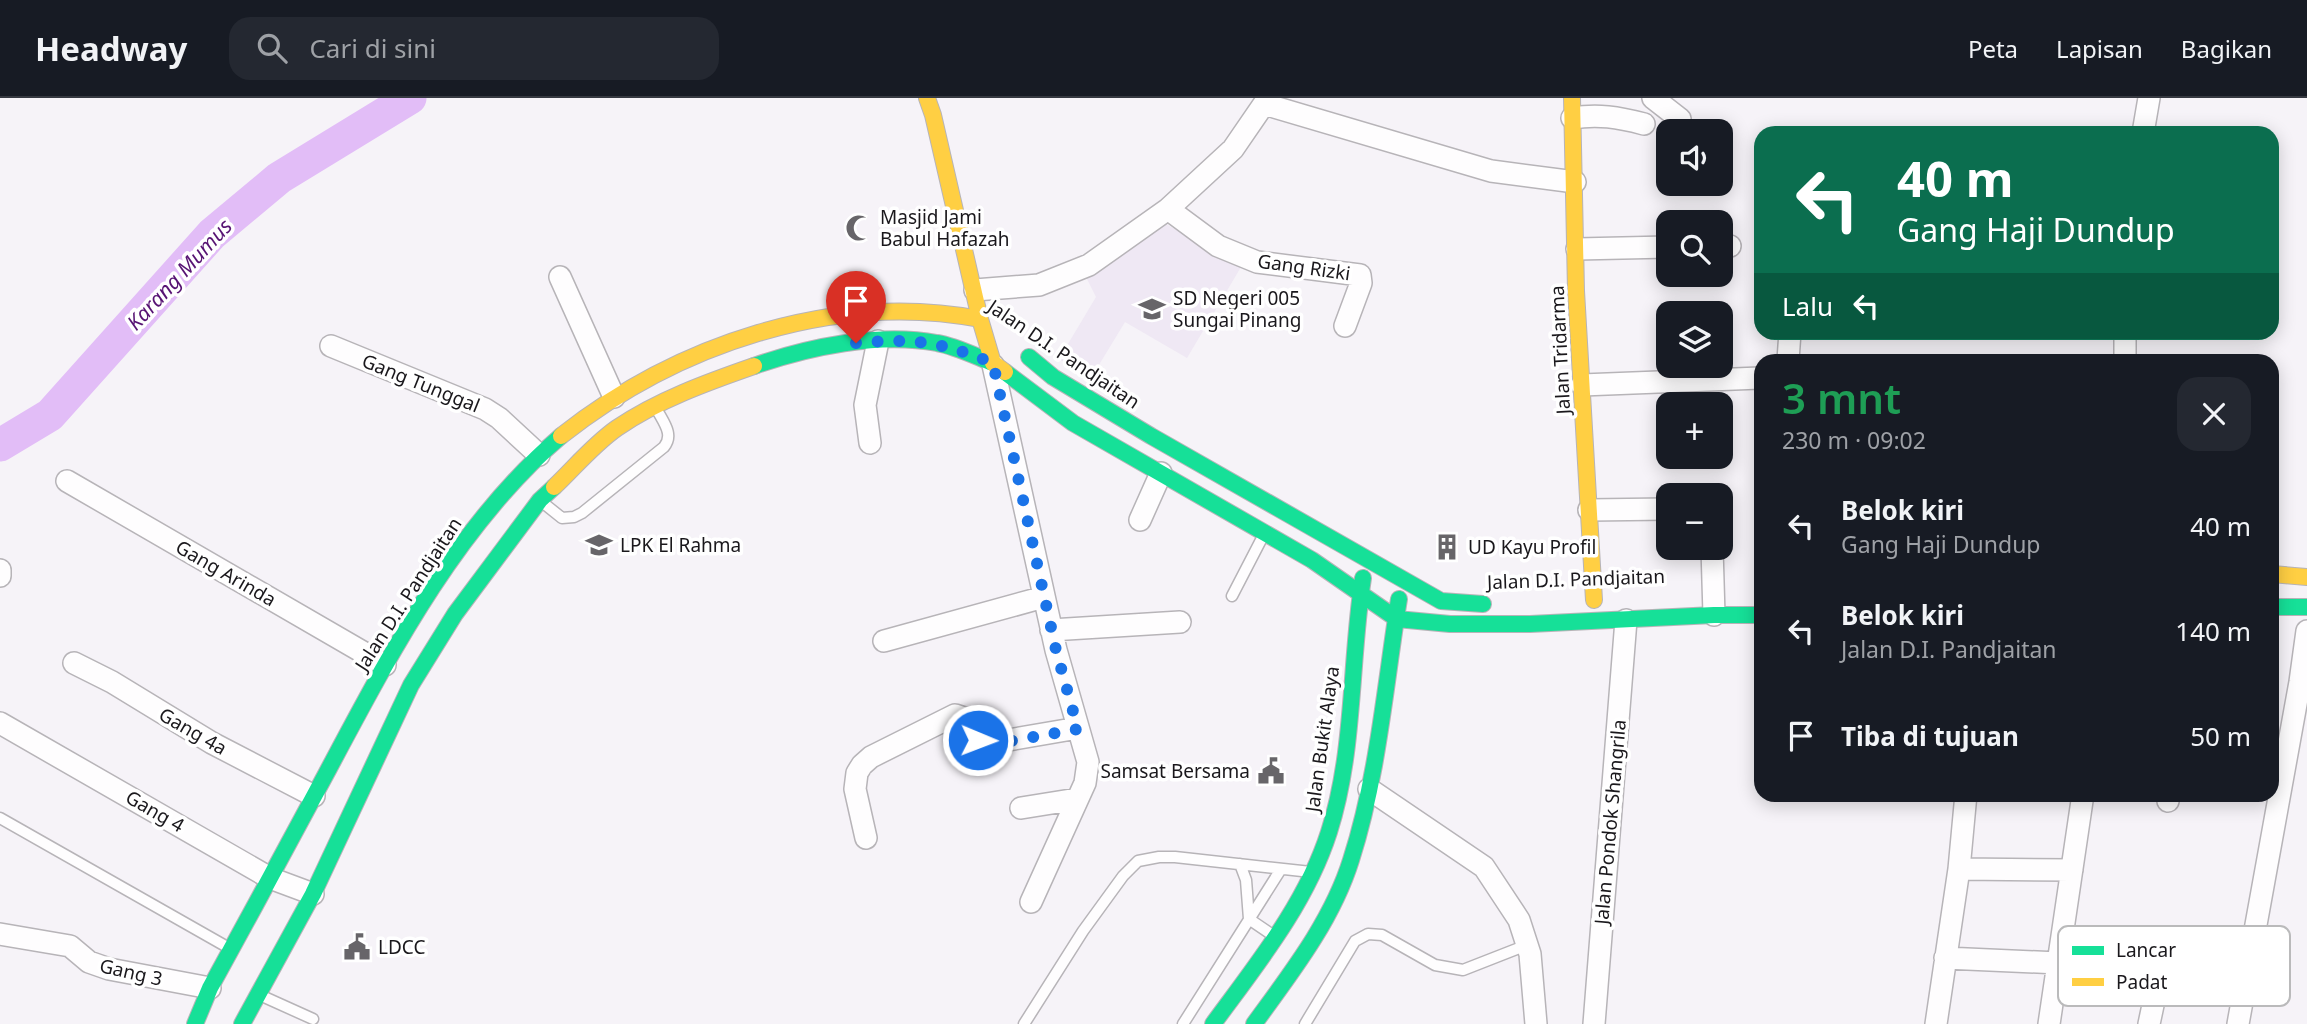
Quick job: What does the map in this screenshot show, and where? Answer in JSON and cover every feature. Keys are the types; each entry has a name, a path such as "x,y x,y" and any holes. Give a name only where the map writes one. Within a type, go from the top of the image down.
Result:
{"main road":[{"path":"927,98 993,363"},
{"name":"Jalan Tridarma","path":"1572,108 1576,182 1576,291 1594,600"},
{"name":"Jalan D.I. Pandjaitan","path":"195,1024 210,988 385,665 459,548 539,455 614,397 646,379 716,348 790,323 819,317 915,309 949,312 980,319 1053,377 1441,601 1504,604"},
{"path":"242,1024 313,894 411,685 455,614 540,500 616,429 656,407 722,377 779,357 834,345 904,339 939,344 993,363 1073,423 1312,560 1397,619 1450,624 1626,620 1715,600 1754,613"},
{"name":"Jalan Bukit Alaya","path":"1254,1024 1304,956 1326,918 1351,862 1369,789 1369,691 1360,593 1366,560"},
{"path":"2279,574 2307,577"},
{"name":"Jalan Bukit Alaya","path":"1213,1024 1276,938 1301,899 1314,872 1329,832 1339,788 1369,691 1397,619 1401,578"},
{"path":"2279,607 2307,607"},
{"path":"1276,938 1304,956"}],"street":[{"path":"1653,98 1680,119"},
{"path":"2144,126 2149,98"},
{"path":"975,290 1038,285 1088,265 1168,209 1233,149 1266,101 1491,171 1576,182"},
{"path":"1572,108 1644,124"},
{"name":"Gang Rizki","path":"1168,209 1218,246 1246,259 1278,267 1360,275 1361,283 1345,326"},
{"path":"1577,249 1656,247"},
{"path":"561,277 614,397"},
{"path":"870,443 865,405 878,341"},
{"name":"Gang Tunggal","path":"331,346 485,409 499,418 539,455"},
{"path":"993,363 1051,630 1088,762 1085,783 1031,902"},
{"path":"1582,385 1754,378"},
{"path":"1139,520 1161,473"},
{"name":"Gang Arinda","path":"67,481 385,665"},
{"path":"1589,510 1656,509"},
{"path":"1713,560 1715,600"},
{"path":"0,570 0,576"},
{"path":"884,641 1044,597"},
{"name":"Jalan Pondok Shangrila","path":"1594,1024 1626,620"},
{"path":"1051,630 1180,622"},
{"path":"2257,926 2304,682 2307,631"},
{"name":"Gang 4a","path":"74,663 111,682 212,743 314,796"},
{"path":"866,838 855,789 857,773 871,757 955,715 967,719 978,740 985,744 1078,729"},
{"name":"Gang 4","path":"0,723 270,878 313,894"},
{"path":"1369,789 1484,867 1519,920 1527,945 1536,1024"},
{"path":"1021,808 1077,799"},
{"path":"1936,1024 1959,869 1965,802"},
{"path":"2064,926 2082,802"},
{"path":"1959,869 2072,870"},
{"name":"Gang 3","path":"8,935 70,946 89,962 109,969 210,988"},
{"path":"1945,958 2058,963 2049,1024"},
{"path":"2150,1024 2154,1006"},
{"path":"2238,1024 2241,1006"}],"lane":[{"path":"540,500 562,518 582,513 669,441 669,434 656,407"},
{"path":"1232,596 1265,533"},
{"path":"0,818 232,949"},
{"path":"1024,1024 1083,932 1123,876 1138,861 1167,857 1314,872"},
{"path":"1240,864 1246,880 1249,919"},
{"path":"1182,1024 1281,869"},
{"path":"1249,919 1276,938"},
{"path":"1305,1024 1356,941 1368,934 1382,935 1435,965 1463,970 1527,945"},
{"path":"258,994 313,1019"}],"shaded area":[{"name":"SD Negeri 005 Sungai Pinang","path":"1159,220 1241,267 1187,358 1125,322 1091,378 1059,359 1096,297 1084,273"}],"waterway":[{"name":"Karang Mumus","path":"0,445 50,415 212,234 279,178 410,98"}],"traffic: fast":[{"path":"754,366 820,347 892,339 944,344 993,363"},
{"path":"1029,357 1053,377 1151,436 1441,601 1483,604"},
{"path":"1005,372 1073,423 1312,560 1397,619 1450,624 1530,624 1754,615"},
{"path":"195,1024 210,988 350,729 428,594 489,510 523,471 561,436"},
{"path":"242,1024 313,894 411,685 455,614 540,500 554,487"},
{"path":"1213,1024 1294,909 1329,832 1348,738 1363,578"},
{"path":"1254,1024 1322,925 1351,860 1368,796 1380,731 1399,599"},
{"path":"2279,607 2307,607"}],"traffic: slow":[{"path":"927,98 980,319 993,363 1005,372"},
{"path":"1572,98 1576,291 1594,600"},
{"path":"561,436 654,375 705,352 758,333 813,320 869,313 925,312 980,319"},
{"path":"554,487 600,441 633,418 684,392 754,366"},
{"path":"2279,575 2307,577"}],"place":[{"name":"Masjid Jami Babul Hafazah","path":"859,228"},
{"name":"SD Negeri 005 Sungai Pinang","path":"1152,309"},
{"name":"LPK El Rahma","path":"599,545"},
{"name":"UD Kayu Profil","path":"1447,547"},
{"name":"Samsat Bersama","path":"1271,771"},
{"name":"LDCC","path":"357,947"}],"route":[{"path":"856,343 904,339 939,344 993,363 1056,650 1078,729 994,744 985,744 978,740"}]}
